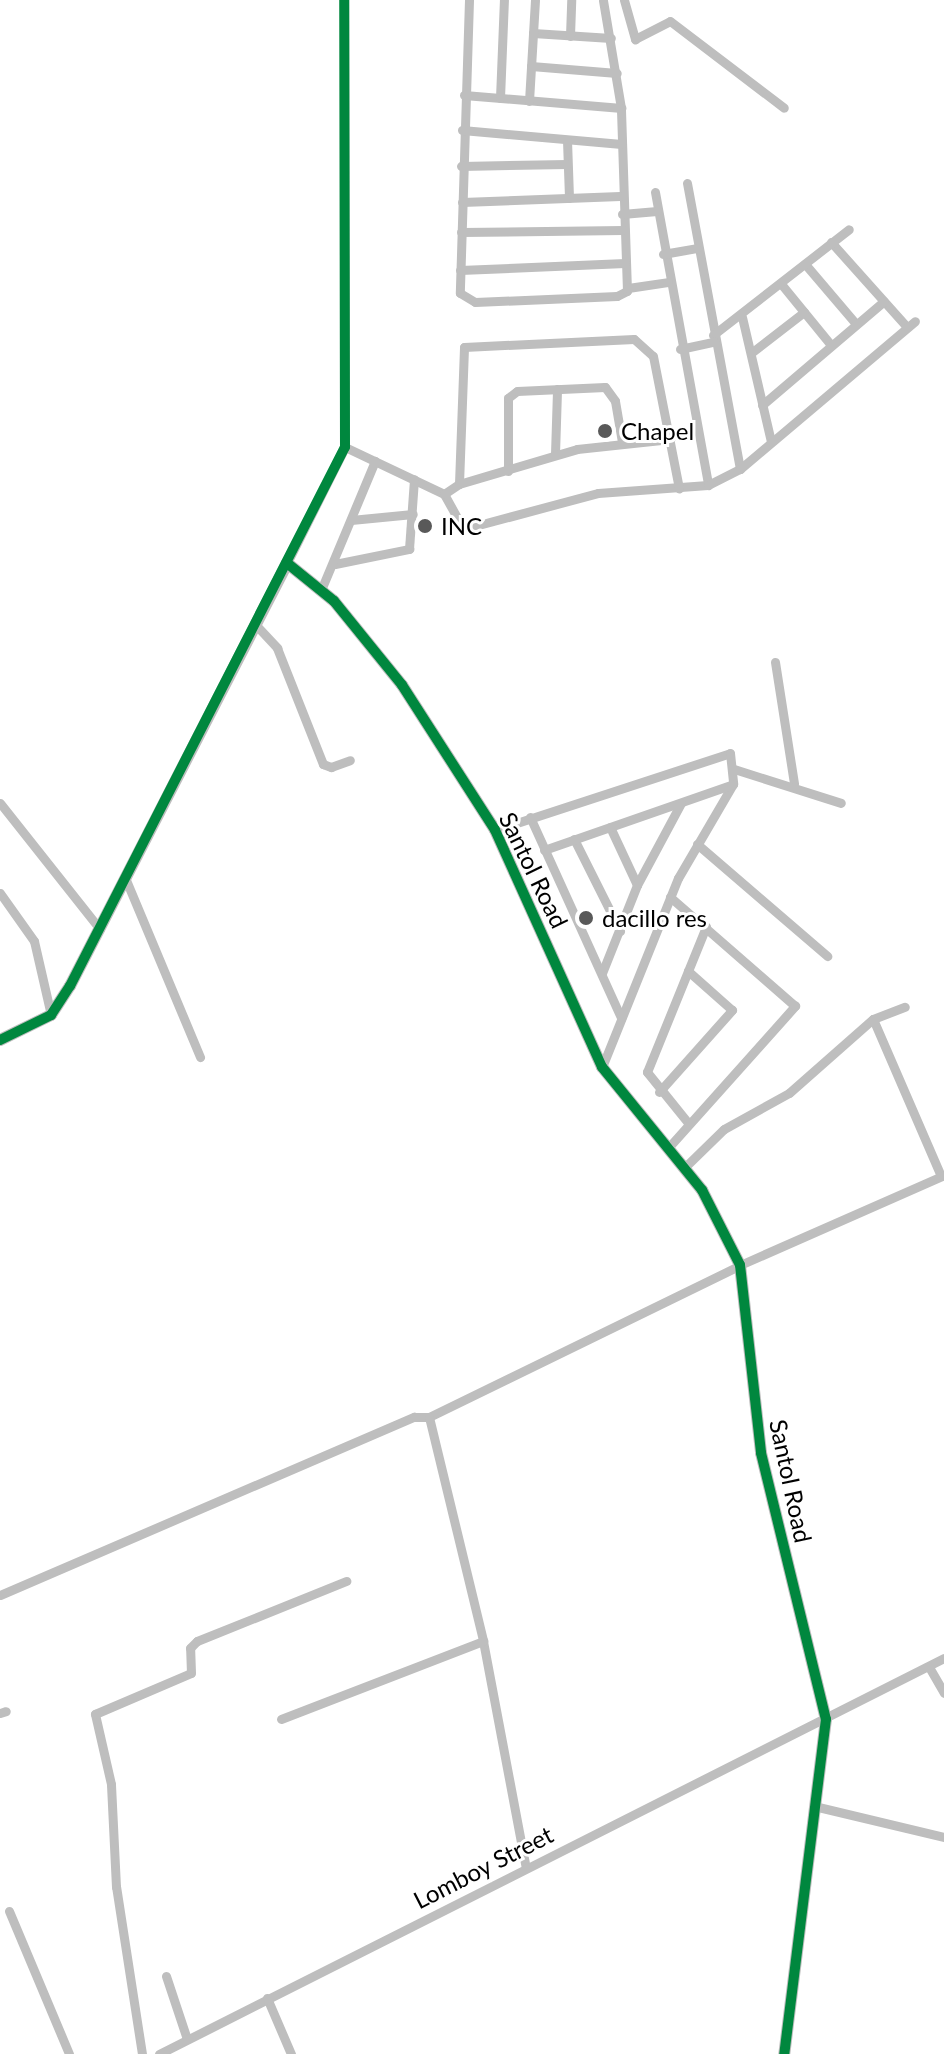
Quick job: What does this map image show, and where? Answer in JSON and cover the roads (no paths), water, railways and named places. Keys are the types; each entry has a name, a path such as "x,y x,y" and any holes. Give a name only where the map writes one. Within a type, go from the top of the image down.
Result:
{"street":[{"path":"0,1040 51,1015 126,880 345,447 344,0"},
{"path":"469,0 462,130 460,295 475,302 617,296 628,288 668,282"},
{"path":"500,98 504,0"},
{"path":"529,101 535,0"},
{"path":"570,36 571,0"},
{"path":"603,0 621,108 620,196 628,288"},
{"path":"624,0 635,39 670,21 784,108"},
{"path":"533,33 611,38"},
{"path":"531,66 617,73"},
{"path":"464,95 621,108"},
{"path":"462,130 621,144"},
{"path":"567,140 569,198"},
{"path":"461,166 567,164"},
{"path":"687,183 696,248 740,469"},
{"path":"655,192 680,349 708,485"},
{"path":"462,202 620,196"},
{"path":"622,214 657,211"},
{"path":"680,349 713,339 849,229"},
{"path":"461,232 623,230"},
{"path":"345,447 444,494 458,519 471,527 598,493 708,485 740,469 910,324 884,301 831,242"},
{"path":"663,254 696,248"},
{"path":"460,270 625,263"},
{"path":"805,264 856,324"},
{"path":"782,285 831,345"},
{"path":"762,405 884,301"},
{"path":"751,353 804,312"},
{"path":"742,317 771,442"},
{"path":"459,484 461,355 472,344 643,342 653,356 679,488"},
{"path":"508,471 509,395 557,389 608,389 622,442"},
{"path":"555,454 557,389"},
{"path":"444,494 459,484 555,454 622,442 670,439"},
{"path":"321,590 335,564 375,461"},
{"path":"335,564 407,550 412,544 414,479"},
{"path":"351,520 413,514"},
{"name":"Santol Road","path":"287,563 321,590 378,650 495,830 602,1067 685,1167 723,1223 740,1265 761,1453 826,1719"},
{"path":"255,624 274,642 323,764 331,767 350,760"},
{"path":"775,662 794,784"},
{"path":"495,830 724,751 734,769 733,784 670,897 602,1067"},
{"path":"734,769 794,784 841,803"},
{"path":"544,850 733,784"},
{"path":"0,803 100,929"},
{"path":"602,973 637,885 681,803"},
{"path":"530,817 621,1018"},
{"path":"610,827 637,885"},
{"path":"574,839 620,931"},
{"path":"697,844 827,956"},
{"path":"126,880 200,1057"},
{"path":"0,893 34,941 51,1015"},
{"path":"668,1148 795,1006 670,897"},
{"path":"689,1124 659,1092 648,1065 706,927"},
{"path":"659,1092 732,1010 688,971"},
{"path":"685,1167 724,1129 789,1093 873,1019 905,1007"},
{"path":"0,1595 414,1417 429,1417 740,1265 942,1175 873,1019"},
{"path":"429,1417 483,1641 526,1868"},
{"path":"142,2054 116,1887 111,1784 95,1714 191,1673 190,1648 197,1641 346,1581"},
{"path":"281,1719 483,1641"},
{"path":"784,2054 826,1719 944,1658"},
{"path":"929,1667 944,1693"},
{"name":"Lomboy Street","path":"159,2054 826,1719"},
{"path":"814,1806 944,1837"},
{"path":"9,1911 69,2054"},
{"path":"166,1976 187,2039"},
{"path":"267,1998 291,2054"}],"place":[{"name":"Chapel","path":"605,431"},
{"name":"INC","path":"425,526"},
{"name":"dacillo res","path":"586,918"}]}
